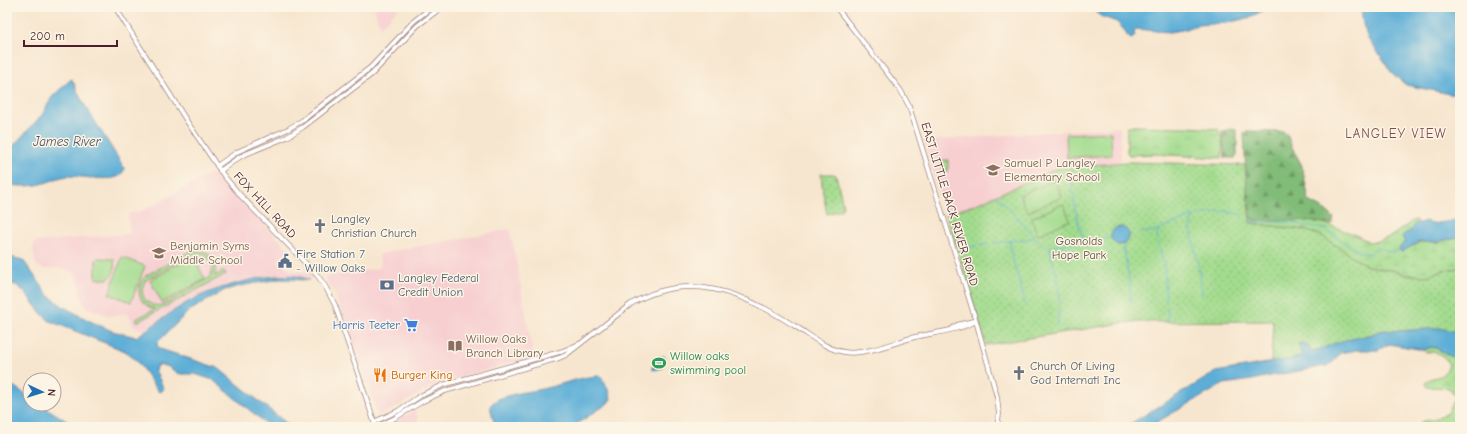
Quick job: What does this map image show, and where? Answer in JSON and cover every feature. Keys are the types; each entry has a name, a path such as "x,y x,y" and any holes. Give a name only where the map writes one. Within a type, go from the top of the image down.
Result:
{"street":[{"name":"FOX HILL ROAD","path":"115,7 220,171 240,195 317,274 326,286 376,427"},
{"path":"217,166 237,152 288,129 303,120 371,67 414,21 432,7"},
{"path":"220,171 241,156 287,137 300,129 372,74 417,26 442,7"},
{"name":"EAST LITTLE BACK RIVER ROAD","path":"836,7 901,91 907,102 976,321 997,397 999,414 997,427"},
{"path":"376,427 402,415 434,395 558,358 572,351 631,304 641,298 657,292 685,287 713,288 734,294 772,313 817,340 843,352 858,352 970,325 976,321"},
{"path":"374,422 398,411 420,396 443,385 563,351 580,344"}],"shaded area":[{"path":"374,7 399,7 380,28"},
{"name":"Samuel P Langley Elementary School","path":"1120,127 1121,162 1058,168 974,205 946,214 923,141"},
{"name":"Benjamin Syms Middle School","path":"210,174 217,176 289,250 278,260 291,271 311,273 315,279 287,275 272,275 233,282 187,300 144,330 133,327 127,313 109,316 86,307 80,293 79,282 74,272 59,268 44,269 37,266 33,248 35,242 130,234 128,214 139,212 150,207"},
{"path":"510,229 533,353 531,357 436,384 393,409 381,415 378,414 336,296 325,277 381,268 379,254"},
{"path":"415,410 420,427 385,427 400,419"}],"green space":[{"path":"1132,126 1218,129 1222,139 1222,158 1154,154 1129,155 1127,152 1127,128"},
{"path":"1234,129 1237,131 1237,155 1235,158 1225,158 1222,131"},
{"path":"1246,131 1283,132 1287,134 1302,166 1309,201 1324,209 1334,218 1332,224 1253,220 1249,204 1246,178 1244,133"},
{"path":"1111,132 1112,155 1067,158 1066,134"},
{"path":"948,160 948,172 944,173 941,161"},
{"name":"Gosnolds Hope Park","path":"1127,162 1245,165 1250,223 1303,230 1320,235 1367,266 1396,271 1406,275 1427,276 1444,270 1460,268 1460,334 1422,331 1393,331 1297,358 1271,363 1273,321 1129,322 986,345 946,214 974,205 1058,168"},
{"path":"821,174 836,175 843,206 841,210 827,214"},
{"path":"1055,180 1062,197 1027,212 1020,195"},
{"path":"1063,204 1070,220 1038,235 1031,218"},
{"path":"1249,217 1253,220 1298,220 1323,223 1356,235 1371,243 1390,237 1414,220 1417,220 1418,224 1415,224 1409,232 1404,234 1405,243 1402,245 1401,252 1420,242 1439,242 1460,238 1460,268 1444,270 1427,276 1406,275 1396,271 1367,266 1320,235 1303,230 1250,223"},
{"path":"197,250 210,255 215,266 215,276 224,271 226,274 137,322 136,319 155,309 145,304 139,295 140,284 143,279 147,275 189,252","holes":["196,253 208,258 211,262 212,270 209,278 163,305 152,305 145,299 142,290 146,280 190,255"]},
{"path":"193,256 205,279 162,303 150,280"},
{"path":"122,257 145,266 131,302 109,294"},
{"path":"98,258 114,259 114,269 112,276 109,278 96,278 96,260"},
{"path":"1431,347 1455,358 1459,363 1459,415 1457,424 1450,427 1418,427 1423,421 1434,420 1448,413 1456,396 1449,388 1427,387 1425,384 1431,379 1443,374 1449,365 1440,354 1426,352 1424,350"}],"water":[{"path":"1090,7 1279,7 1264,10 1248,18 1226,23 1198,25 1169,32 1136,29 1134,32 1135,36 1132,39 1128,37 1117,22 1100,16"},
{"path":"1361,7 1460,7 1460,96 1406,85 1391,72 1368,39 1363,24"},
{"name":"James River","path":"72,79 81,99 125,168 123,172 121,175 112,178 67,176 37,185 7,185 7,159 14,145 42,115 52,97"},
{"path":"1460,214 1460,238 1439,242 1419,242 1401,252 1399,248 1405,243 1402,236 1409,232 1415,224 1426,221 1431,224 1453,221"},
{"path":"1120,227 1126,230 1129,236 1126,242 1120,245 1114,242 1111,236 1114,230"},
{"path":"7,256 23,260 49,296 64,307 112,331 136,337 186,303 197,297 229,285 265,277 297,276 309,280 278,279 225,290 189,311 158,342 157,345 160,349 218,368 291,427 270,427 213,380 195,374 179,374 167,366 157,365 155,370 164,389 161,392 158,391 137,361 125,351 50,321 41,313 19,287 13,284 7,285"},
{"path":"1440,328 1460,333 1460,370 1458,360 1436,348 1431,347 1424,350 1389,344 1378,350 1357,350 1340,353 1332,363 1326,366 1224,384 1148,427 1125,427 1216,372 1302,356 1298,344 1303,342 1306,346 1308,345 1311,352 1342,341 1369,335 1382,330 1397,331"},
{"name":"Willow oaks swimming pool","path":"664,356 665,360 662,361 663,368 653,370 652,366 657,365 655,358"},
{"path":"601,376 611,399 607,404 572,427 498,427 494,422 490,406 501,398 578,379"},
{"path":"7,380 22,392 22,412 53,412 76,427 7,427"},
{"path":"1460,402 1460,425 1458,427 1450,427 1451,424 1457,424 1458,422 1457,410"}],"waterway":[{"path":"1071,169 1073,195 1077,217 1079,227 1085,240"},
{"path":"996,195 1042,245 1050,247 1088,240 1111,238"},
{"path":"1141,233 1159,230 1191,217 1210,213 1226,211 1242,215"},
{"path":"1193,217 1191,229 1200,274 1202,295"},
{"path":"1249,218 1253,221 1260,222 1294,222 1305,226 1312,226 1326,230 1359,252 1370,254 1377,247 1391,252 1397,252 1400,250"},
{"path":"1158,230 1157,238 1164,265 1166,302"},
{"path":"994,243 1033,238"},
{"path":"1010,241 1010,248 1024,303"},
{"path":"959,249 988,244"},
{"path":"1123,245 1130,285 1131,302"},
{"path":"1050,247 1057,275 1060,303"},
{"path":"1167,307 1168,321"},
{"path":"1057,327 1059,309"}],"place":[{"name":"Samuel P Langley Elementary School","path":"993,170"},
{"name":"Langley Christian Church","path":"320,226"},
{"name":"Benjamin Syms Middle School","path":"159,253"},
{"name":"Fire Station 7 - Willow Oaks","path":"285,261"},
{"name":"Langley Federal Credit Union","path":"387,285"},
{"name":"Harris Teeter","path":"411,325"},
{"name":"Willow Oaks Branch Library","path":"455,346"},
{"name":"Willow oaks swimming pool","path":"659,363"},
{"name":"Church Of Living God Internatl Inc","path":"1019,373"},
{"name":"Burger King","path":"380,375"}],"district":[{"name":"LANGLEY VIEW","path":"1396,133"}]}
